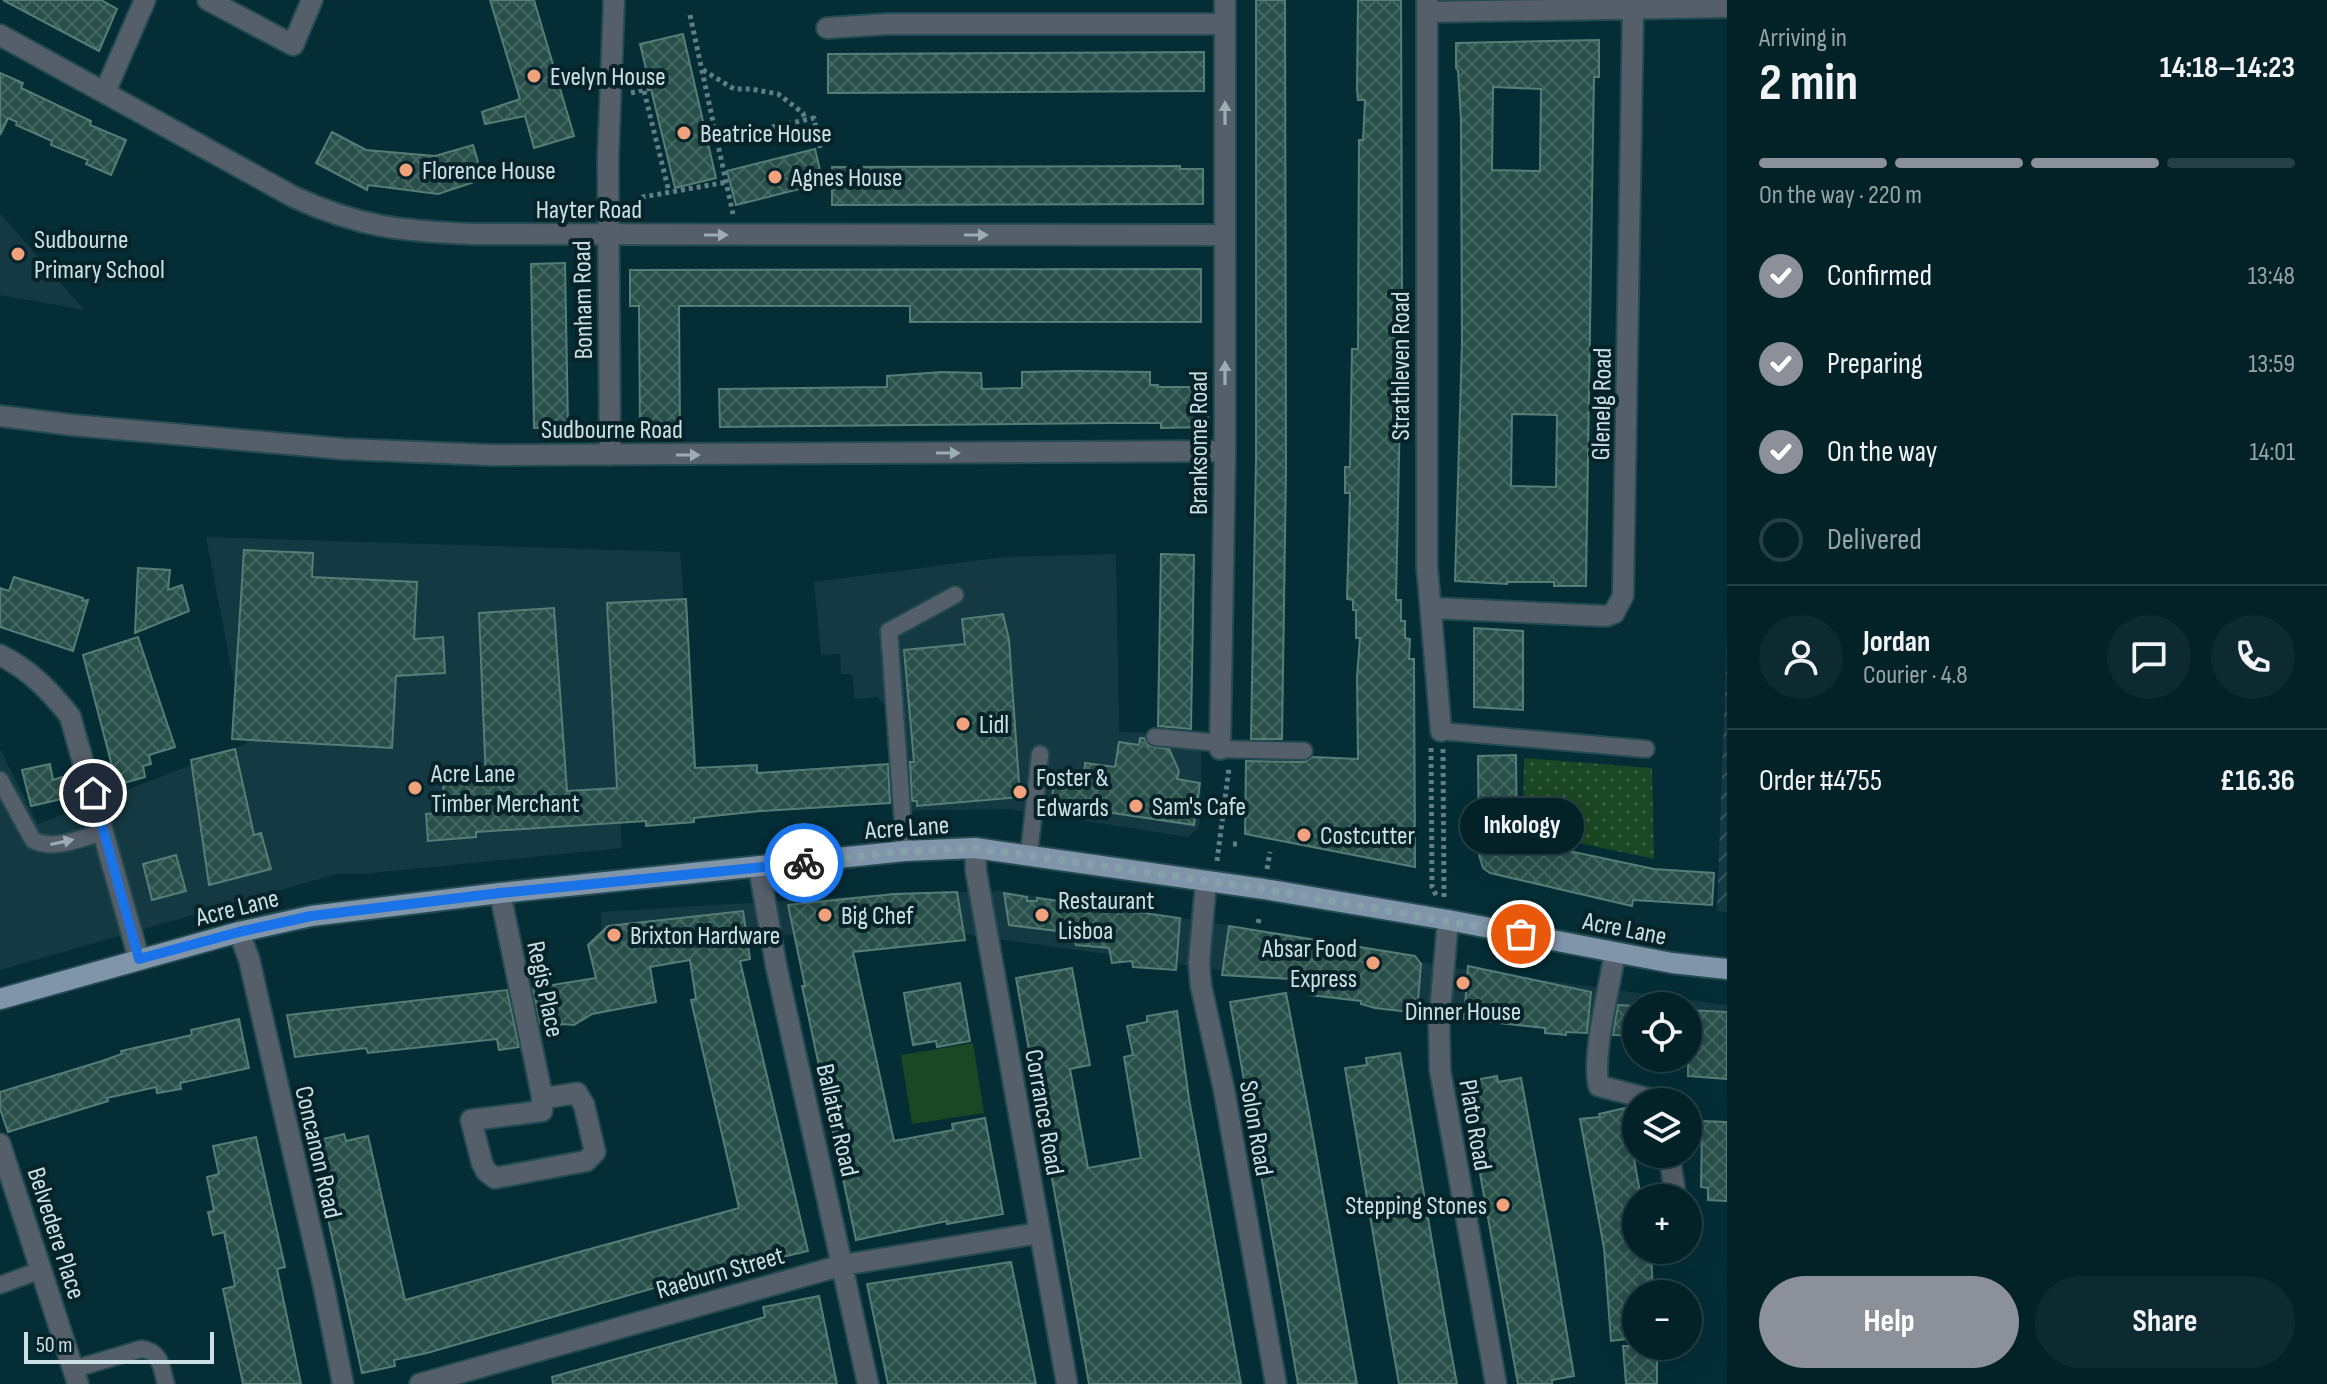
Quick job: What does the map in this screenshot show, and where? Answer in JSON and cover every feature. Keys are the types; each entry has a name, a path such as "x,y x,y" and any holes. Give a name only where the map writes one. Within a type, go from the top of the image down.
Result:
{"main road":[{"name":"Acre Lane","path":"0,999 239,932 311,916 905,851 975,848 1448,920 1672,963 1727,968"}],"street":[{"path":"105,92 145,0"},
{"path":"208,0 293,45 312,0"},
{"name":"Bonham Road","path":"610,455 607,235 614,0"},
{"name":"Branksome Road","path":"1220,746 1225,451 1225,0"},
{"path":"1427,6 1633,10 1727,7"},
{"name":"Strathleven Road","path":"1427,6 1426,552 1441,731"},
{"name":"Glenelg Road","path":"1431,608 1606,616 1614,613 1623,596 1633,10"},
{"path":"827,28 888,24 1225,24"},
{"name":"Hayter Road","path":"0,35 294,197 364,224 423,232 607,235 1225,235"},
{"name":"Sudbourne Road","path":"0,416 344,449 491,455 1225,451"},
{"path":"0,655 27,670 45,685 70,716 139,959"},
{"name":"Corrance Road","path":"975,848 976,871 1067,1384"},
{"name":"Ballater Road","path":"759,867 776,965 868,1384"},
{"name":"Solon Road","path":"1211,882 1199,963 1201,986 1224,1090 1276,1384"},
{"name":"Regis Place","path":"500,893 542,1096"},
{"name":"Plato Road","path":"1448,920 1439,1024 1440,1070 1496,1384"},
{"name":"Concanon Road","path":"239,932 249,959 343,1384"},
{"path":"1615,953 1597,1078 1599,1086 1622,1092"},
{"path":"577,1093 584,1105 595,1152 586,1161 495,1178 482,1163 471,1120 542,1111 542,1096 577,1093"},
{"name":"Belvedere Place","path":"0,1144 76,1377"},
{"name":"Raeburn Street","path":"420,1384 843,1265 1039,1233"}],"lane":[{"path":"905,851 889,631 955,595"},
{"path":"1441,731 1646,749"},
{"path":"1155,737 1220,746 1304,751"},
{"path":"1029,854 1040,754"},
{"path":"0,780 33,840 42,845 56,845 103,832"},
{"path":"0,1285 41,1270"},
{"path":"76,1377 141,1349 150,1350 158,1357 166,1384"}],"path":[{"path":"690,15 737,235"},
{"path":"702,69 734,89 778,94 803,113 805,119"},
{"path":"644,91 669,192"},
{"path":"717,139 814,118 820,148"},
{"path":"634,235 643,197 727,182"},
{"path":"1441,731 1431,748 1432,887 1448,920"},
{"path":"1441,731 1442,892 1448,920"},
{"path":"1211,882 1227,795 1229,762 1220,746"},
{"path":"1267,870 1270,852"}],"shaded area":[{"name":"Sudbourne Primary School","path":"0,213 84,310 0,295"},
{"path":"206,537 680,552 696,759 617,765 622,848 337,874 0,970 0,749 38,824 246,744"},
{"path":"1116,554 1119,732 1202,734 1200,823 1196,830 1188,837 1008,809 892,811 885,706 877,697 855,699 852,674 841,674 840,654 821,655 814,582 1003,557"},
{"path":"1727,637 1727,912 1717,911"},
{"path":"1002,891 1227,925 1461,969 1631,992 1622,992 1622,1035 1284,979 934,930 747,936 602,949 601,912 894,894"},
{"path":"1702,1002 1727,1005 1727,1046 1702,1043"}],"green space":[{"path":"1524,758 1652,768 1654,859 1523,831"},
{"path":"973,1043 984,1113 912,1124 901,1055"}],"building":[{"path":"3,0 101,0 117,9 99,51"},
{"name":"Evelyn House","path":"490,0 534,0 574,136 534,148 525,116 485,124 482,112 520,99"},
{"path":"1256,0 1285,0 1286,470 1282,739 1251,739 1256,461"},
{"path":"1358,0 1401,0 1402,313 1396,600 1401,600 1401,621 1405,621 1405,638 1410,639 1409,659 1414,659 1415,867 1245,834 1246,761 1304,762 1313,757 1358,759 1360,638 1356,638 1353,600 1347,599 1350,493 1345,493 1345,467 1350,467 1352,349 1358,349 1359,140 1363,140 1365,100 1358,100 1357,89"},
{"name":"Beatrice House","path":"683,34 716,178 675,188 640,44"},
{"path":"1599,40 1599,77 1594,77 1586,586 1554,586 1554,582 1507,584 1455,581 1462,343 1461,120 1456,43","holes":["1493,87 1541,89 1540,171 1492,170","1512,414 1557,415 1556,487 1511,486"]},
{"path":"1204,52 1204,91 828,93 828,54"},
{"path":"0,73 23,83 21,88 91,121 90,125 126,140 111,175 86,164 88,160 51,145 52,141 16,125 17,122 8,118 0,135"},
{"name":"Florence House","path":"332,132 366,150 435,156 473,145 483,179 438,194 368,185 367,190 316,163"},
{"name":"Agnes House","path":"815,149 823,183 736,205 727,171"},
{"path":"1180,166 1180,169 1203,169 1203,204 832,205 832,167"},
{"path":"565,263 568,427 534,428 531,264"},
{"path":"1201,269 1201,322 910,322 910,306 679,306 680,431 640,431 639,306 630,306 630,270"},
{"path":"942,372 981,373 982,389 1022,388 1022,372 1150,372 1150,385 1207,387 1208,427 1161,428 1161,423 1111,423 720,427 719,389 887,387 887,376"},
{"path":"244,550 313,553 312,577 417,582 414,639 443,637 445,673 396,676 392,748 232,739"},
{"path":"1161,554 1194,555 1191,729 1158,726"},
{"path":"138,568 170,570 168,590 182,585 189,611 135,633"},
{"path":"14,577 83,598 82,601 88,600 73,651 0,627 0,588 9,591"},
{"path":"686,599 695,768 757,765 757,773 888,764 890,803 761,811 646,826 646,821 476,832 476,837 428,841 426,814 445,812 443,785 486,781 479,613 554,608 567,791 617,788 607,603"},
{"name":"Lidl","path":"1003,614 1009,640 1020,797 917,806 917,801 912,801 910,762 914,762 904,650 965,644 962,619"},
{"path":"1474,628 1523,631 1523,710 1474,707"},
{"path":"138,637 175,747 149,755 151,764 143,766 145,777 117,785 83,655"},
{"path":"1140,738 1144,738 1149,746 1169,749 1179,771 1177,779 1200,783 1194,825 1051,804 1056,771 1084,775 1085,763 1115,767 1119,742 1139,745"},
{"path":"235,749 254,835 261,833 271,869 209,885 191,760"},
{"path":"1516,755 1517,840 1654,869 1714,873 1712,905 1633,900 1632,906 1490,873 1483,868 1479,855 1478,756"},
{"path":"50,764 53,780 62,777 66,798 31,806 22,770"},
{"path":"176,855 186,891 152,900 143,864"},
{"path":"957,892 965,940 853,952 894,1141 953,1130 952,1124 985,1118 1003,1214 947,1224 947,1221 856,1240 788,905 894,894"},
{"path":"1004,893 1027,897 1027,901 1037,901 1037,898 1180,918 1176,970 1133,967 1132,961 1112,963 1109,948 1076,945 1073,933 1009,925"},
{"path":"743,911 750,959 740,961 808,1251 668,1284 394,1360 395,1366 362,1373 311,1142 344,1134 346,1141 368,1136 405,1300 739,1208 691,1000 696,999 690,960 650,967 656,1002 592,1014 574,1025 563,1024 553,1028 540,1024 533,988 596,978 588,945 608,926"},
{"path":"1229,926 1415,956 1421,964 1417,1013 1375,1008 1361,1004 1361,1001 1310,995 1309,980 1222,975"},
{"path":"1468,966 1591,992 1587,1033 1545,1033 1545,1028 1464,1019"},
{"path":"1072,968 1090,1065 1070,1069 1088,1168 1141,1158 1124,1057 1133,1055 1127,1026 1147,1022 1147,1016 1177,1011 1189,1099 1241,1384 1089,1384 1016,978"},
{"path":"960,983 970,1041 937,1047 936,1041 913,1045 904,993"},
{"path":"507,990 519,1047 499,1050 497,1039 368,1053 366,1048 295,1057 287,1015"},
{"path":"1286,993 1357,1384 1298,1384 1230,1002"},
{"path":"1618,1005 1622,1005 1622,1035 1613,1035"},
{"path":"1702,1011 1727,1012 1727,1079 1688,1076 1688,1072 1702,1072"},
{"path":"239,1019 249,1068 180,1083 181,1089 157,1093 156,1087 107,1098 108,1101 8,1132 0,1109 0,1092 102,1061 122,1054 121,1051 192,1035 191,1030"},
{"path":"1400,1053 1457,1384 1399,1384 1386,1310 1345,1068 1367,1065 1366,1058"},
{"path":"1497,1076 1498,1082 1521,1078 1553,1251 1574,1376 1552,1380 1552,1384 1518,1384 1472,1129 1464,1082"},
{"path":"1622,1109 1622,1168 1636,1168 1639,1184 1622,1184 1622,1264 1652,1264 1652,1280 1622,1280 1622,1340 1611,1341 1604,1248 1580,1119 1600,1117 1599,1114"},
{"path":"1702,1121 1727,1122 1727,1201 1708,1200 1708,1188 1701,1184"},
{"path":"256,1137 285,1267 277,1269 301,1384 243,1384 223,1289 235,1286 224,1232 213,1235 208,1212 214,1211 207,1177 219,1174 213,1146"},
{"path":"1011,1262 1036,1384 888,1384 867,1284"},
{"path":"819,1296 837,1384 553,1384 552,1377 765,1317 763,1307"},
{"path":"1624,1360 1657,1360 1657,1384 1626,1384"}],"way so far":[{"path":"804,863 905,851 975,848 1264,889 1521,934"}],"place":[{"name":"Evelyn House","path":"534,76"},
{"name":"Beatrice House","path":"684,133"},
{"name":"Florence House","path":"406,170"},
{"name":"Agnes House","path":"775,177"},
{"name":"Sudbourne Primary School","path":"18,254"},
{"name":"Lidl","path":"963,724"},
{"name":"Acre Lane Timber Merchant","path":"415,788"},
{"name":"Foster & Edwards","path":"1020,792"},
{"name":"Sam's Cafe","path":"1136,806"},
{"name":"Costcutter","path":"1304,835"},
{"name":"Big Chef","path":"825,915"},
{"name":"Restaurant Lisboa","path":"1042,915"},
{"name":"Inkology","path":"1521,934"},
{"name":"Brixton Hardware","path":"614,935"},
{"name":"Absar Food Express","path":"1373,963"},
{"name":"Dinner House","path":"1463,983"},
{"name":"Stepping Stones","path":"1503,1205"}],"route":[{"path":"93,793 139,959 311,916 500,893 804,863"}]}
